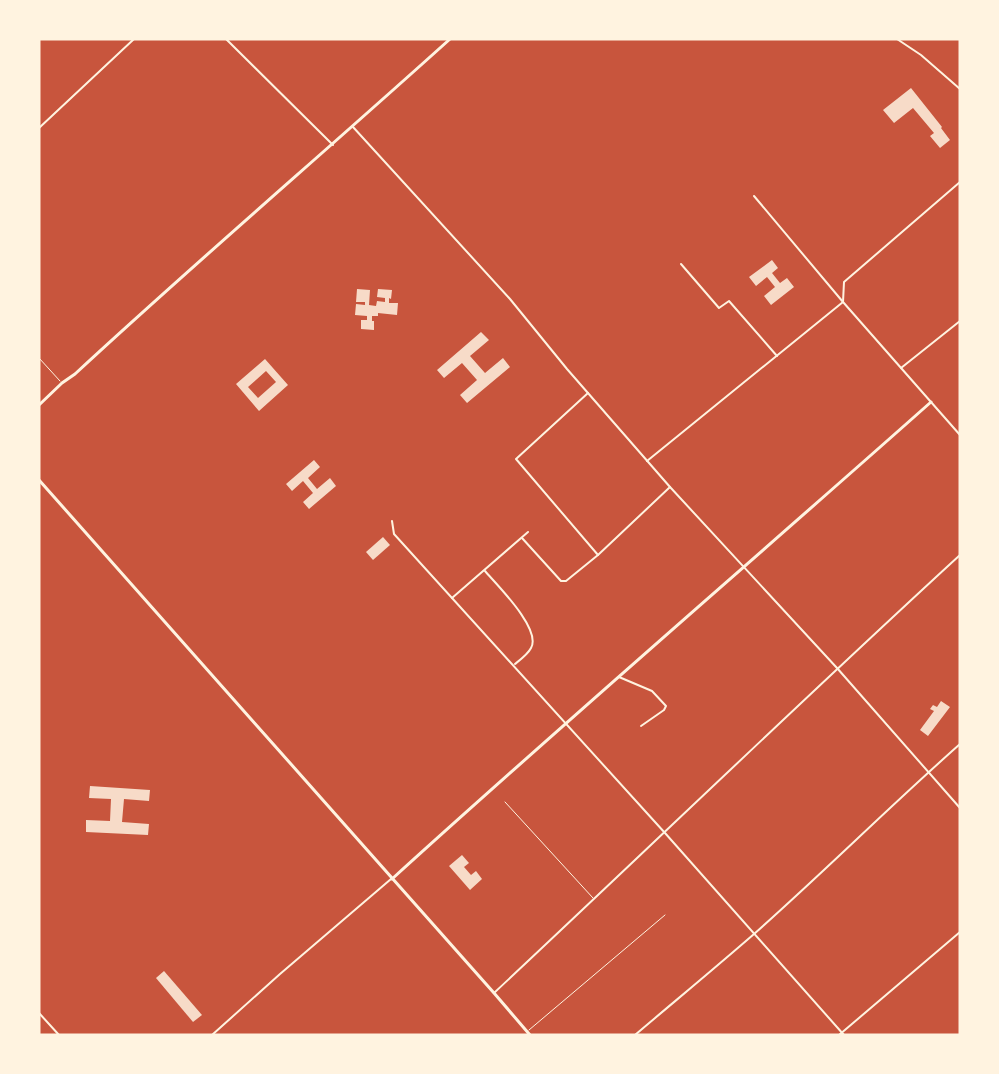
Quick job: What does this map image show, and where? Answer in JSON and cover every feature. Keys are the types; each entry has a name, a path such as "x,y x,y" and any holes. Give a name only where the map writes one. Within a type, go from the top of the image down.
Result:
{"street":[{"path":"39,128 134,39"},
{"path":"226,39 333,145"},
{"path":"39,405 450,39"},
{"path":"897,39 921,55 960,88"},
{"path":"353,127 510,299 670,487 837,668 960,808"},
{"path":"647,461 843,302 844,282 960,182"},
{"path":"754,196 960,435"},
{"path":"681,264 719,308 729,301 777,356"},
{"path":"901,368 960,321"},
{"path":"588,393 516,459 598,555"},
{"path":"212,1035 932,402"},
{"path":"39,480 528,1034"},
{"path":"522,538 561,581 566,582 670,487"},
{"path":"392,521 394,534 665,833 842,1034 960,932"},
{"path":"452,598 528,532"},
{"path":"494,993 837,668 960,555"},
{"path":"485,571 523,616 532,634 532,647 514,665"},
{"path":"619,677 652,691 666,706 664,710 641,726"},
{"path":"635,1035 754,934 960,744"},
{"path":"39,1012 59,1035"}],"lane":[{"path":"39,358 62,383"},
{"path":"505,802 594,899"},
{"path":"528,1034 665,915"}],"building":[{"path":"911,88 950,140 940,148 930,136 934,133 913,108 894,123 883,110"},
{"path":"772,260 778,268 772,273 780,283 787,278 794,287 771,305 764,296 775,287 767,277 756,286 749,277"},
{"path":"357,289 370,290 369,305 376,306 377,301 385,302 385,298 377,297 378,289 392,290 389,303 398,303 397,315 378,313 378,316 372,316 374,330 361,329 361,320 367,320 367,316 355,315 356,304 365,305 365,302 356,302"},
{"path":"481,332 489,340 470,356 485,373 503,358 510,367 467,403 460,395 477,380 462,363 444,378 437,370"},
{"path":"265,359 288,385 259,411 236,384","holes":["266,371 276,382 258,398 248,387"]},
{"path":"314,460 320,467 308,478 317,489 330,478 336,486 309,509 303,502 313,493 303,481 292,491 286,484"},
{"path":"383,537 390,545 373,560 366,552"},
{"path":"941,701 950,707 928,736 920,730 934,711 930,709 933,705 937,707"},
{"path":"90,786 150,790 149,801 124,799 122,822 149,824 148,835 86,832 86,820 110,821 111,799 89,798"},
{"path":"462,855 469,863 464,867 471,875 476,871 482,879 470,890 449,866"},
{"path":"164,971 202,1015 193,1022 156,978"}]}
